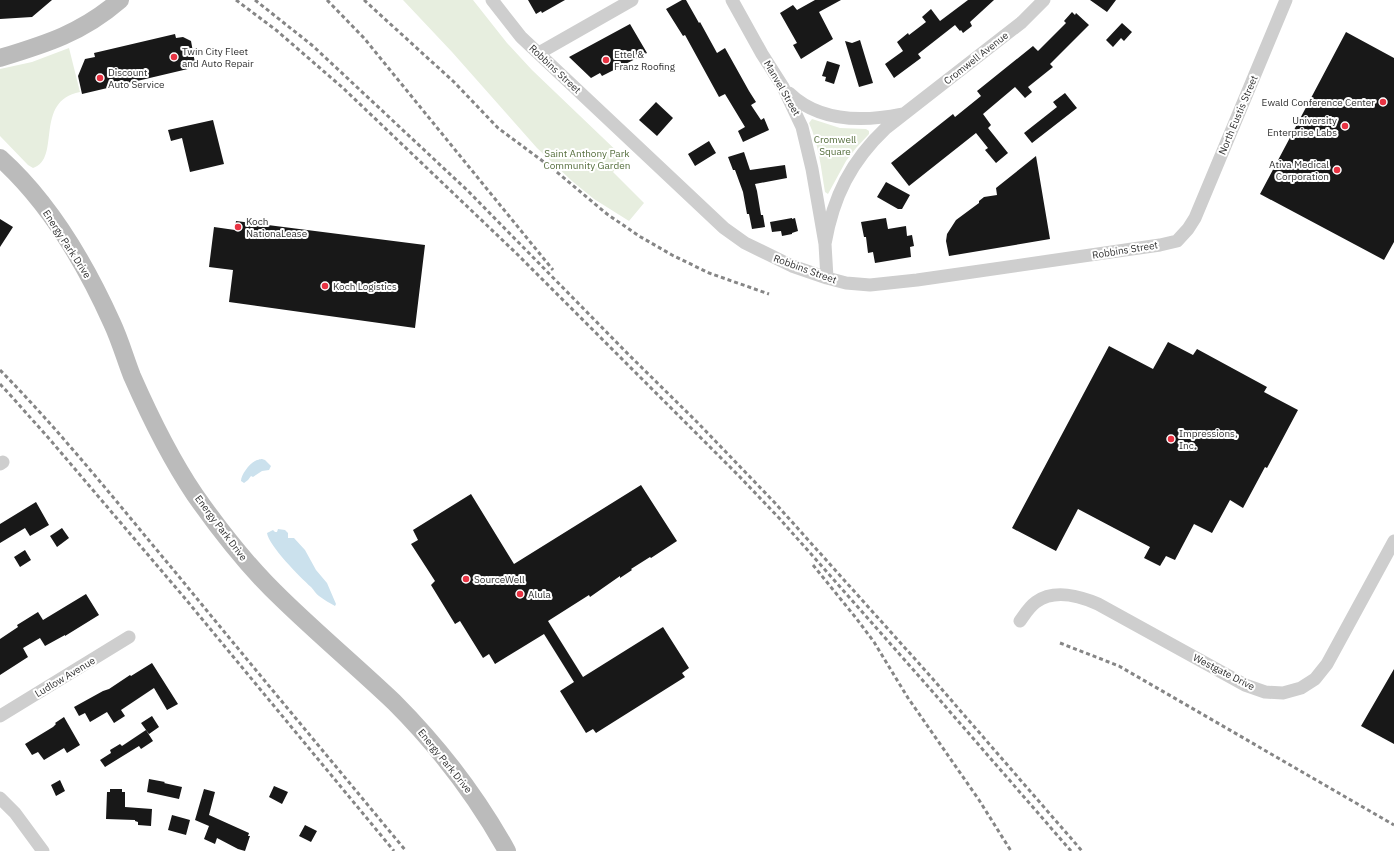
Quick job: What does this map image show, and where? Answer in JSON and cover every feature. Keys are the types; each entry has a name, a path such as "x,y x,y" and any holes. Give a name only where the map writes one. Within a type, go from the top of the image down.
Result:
{"street":[{"path":"0,58 64,36 88,24 109,10 120,0"},
{"name":"Robbins Street","path":"492,0 521,37 538,54 724,228 745,243 767,255 792,266 827,278 846,283 870,285 917,280 1160,245 1177,241 1188,229"},
{"path":"538,54 632,0"},
{"name":"Manvel Street","path":"732,0 762,54 783,87 802,127 808,148 825,244 827,278"},
{"name":"Cromwell Avenue","path":"825,244 832,210 841,189 853,167 870,144 886,128 906,114 1022,22 1044,0"},
{"name":"North Eustis Street","path":"1188,229 1195,218 1286,0"},
{"name":"Cromwell Avenue","path":"783,87 795,99 810,108 844,118 862,120 906,114"},
{"name":"Energy Park Drive","path":"0,158 18,175 36,196 73,249 113,325 132,374 155,425 181,473 195,495 225,536 253,570 280,598 395,703 426,736 477,802 507,851"},
{"name":"Westgate Drive","path":"1020,621 1030,607 1037,601 1046,597 1071,595 1085,598 1106,607 1245,685 1265,692 1283,693 1301,688 1315,679 1327,664 1394,541"},
{"name":"Ludlow Avenue","path":"0,716 129,637"},
{"path":"0,798 15,813 42,851"}],"green space":[{"name":"Saint Anthony Park Community Garden","path":"403,0 473,0 507,43 532,70 625,159 613,172 644,203 629,221 594,199 572,181 537,148 452,52"},
{"path":"69,48 80,92 66,97 57,106 52,118 46,154 41,163 33,168 28,165 0,136 0,69 32,62"},
{"name":"Cromwell Square","path":"812,119 840,128 866,129 869,131 869,134 846,161 828,194 825,192 821,165 809,123"}],"water":[{"path":"262,459 271,466 269,470 262,471 253,477 251,476 244,483 241,481 248,467 256,461"},
{"path":"278,529 285,530 288,533 288,538 294,538 305,550 316,570 327,583 336,604 335,606 318,595 273,546 267,533 273,530 277,532"}],"building":[{"path":"0,0 52,0 32,17 0,19"},
{"path":"528,0 565,0 542,13 541,11 536,14"},
{"path":"682,0 686,0 717,53 725,48 756,102 751,105 761,120 764,118 769,130 743,142 738,131 745,127 725,94 719,97 685,35 683,36 666,9"},
{"path":"815,0 841,0 819,12 833,39 801,59 793,45 797,43 780,13 793,5 797,10"},
{"path":"968,0 994,0 970,22 972,26 963,33 955,25 918,54 921,58 894,78 885,64 903,51 897,42 926,22 922,17 931,9 940,21"},
{"path":"1090,0 1116,0 1107,12"},
{"path":"1072,12 1075,15 1076,13 1089,25 1050,64 1053,67 1028,87 1032,92 1025,98 1015,87 983,114 991,125 988,128 1008,153 996,163 985,150 988,148 976,133 909,186 891,163 953,114 955,117 981,96 977,91 1033,46 1038,51 1066,23 1064,21"},
{"path":"1122,23 1132,32 1124,41 1121,38 1113,47 1106,40"},
{"path":"630,24 647,53 602,76 600,73 591,78 569,57"},
{"name":"University Enterprise Labs","path":"1346,32 1394,58 1394,242 1384,260 1260,194"},
{"path":"175,34 176,38 183,37 191,41 195,63 192,68 82,94 78,76 85,59 95,57 94,53"},
{"path":"860,40 873,83 859,87 845,41 852,43"},
{"path":"827,61 840,65 834,84 825,81 826,77 822,76"},
{"path":"1065,93 1077,108 1032,143 1024,133 1057,107 1053,102"},
{"path":"656,102 673,118 657,136 639,120"},
{"path":"213,120 224,164 190,172 182,138 171,141 168,130"},
{"path":"709,141 716,153 695,166 688,154"},
{"path":"744,152 750,170 785,165 787,178 755,184 765,227 752,229 749,214 747,214 743,192 735,170 733,170 728,157"},
{"path":"1036,156 1050,239 949,256 946,241 947,234 956,220 979,203 979,201 984,197 997,195 996,188"},
{"path":"886,182 910,195 902,209 898,209 877,197"},
{"path":"795,218 798,231 782,236 781,231 772,232 770,222"},
{"path":"886,218 888,229 906,226 907,236 912,235 914,246 910,247 911,257 875,263 873,252 868,253 866,237 864,237 861,222"},
{"path":"0,219 13,227 0,247"},
{"name":"Koch Logistics","path":"236,221 425,245 415,328 229,302 233,270 209,267 214,227 235,230"},
{"name":"Impressions, Inc.","path":"1168,342 1193,355 1197,349 1267,387 1264,392 1298,410 1267,468 1265,467 1243,508 1230,500 1212,533 1194,524 1175,560 1166,556 1160,566 1144,558 1150,547 1078,509 1056,551 1012,528 1109,346 1153,369"},
{"path":"641,485 677,541 631,569 632,570 620,578 620,576 590,597 589,595 548,621 583,677 663,627 689,668 682,673 685,677 596,733 593,729 586,733 560,691 574,682 544,634 495,664 489,654 483,658 460,621 455,624 431,585 435,581 411,544 418,540 413,530 471,494 514,564"},
{"path":"36,502 49,525 30,536 25,528 0,543 0,524"},
{"path":"62,528 69,538 57,547 50,536"},
{"path":"25,550 31,560 20,567 14,557"},
{"path":"86,594 99,615 65,636 45,646 40,638 23,648 28,657 0,675 0,639 18,627 17,625 38,612 43,620"},
{"path":"152,663 178,704 167,710 154,688 121,710 125,716 114,723 107,712 90,722 85,713 79,716 74,707 109,689"},
{"path":"1394,669 1394,744 1361,726"},
{"path":"152,716 159,727 149,734 141,723"},
{"path":"64,717 80,745 67,753 64,748 44,760 38,752 32,755 25,744 53,727 56,724 55,723"},
{"path":"146,730 153,741 141,749 139,746 105,767 100,760 111,753 110,750 120,744 122,746"},
{"path":"149,779 182,787 179,799 147,792"},
{"path":"60,780 65,791 56,796 51,785"},
{"path":"274,786 288,792 282,804 269,797"},
{"path":"110,789 122,789 122,792 125,792 125,807 152,809 151,826 138,825 138,822 135,820 106,819 107,792 110,792"},
{"path":"204,789 215,792 209,815 249,833 248,836 250,836 245,851 217,838 215,844 204,839 209,826 195,820"},
{"path":"172,815 190,820 186,835 168,830"},
{"path":"305,825 317,831 311,842 299,836"}],"railway":[{"path":"236,0 276,30 343,88 516,253 739,476 780,519 1071,851"},
{"path":"255,0 313,46 468,191 697,422 775,503 932,678 1082,851"},
{"path":"327,0 364,38 553,270"},
{"path":"364,0 454,82 498,128 552,168 607,214 639,236 672,255 709,273 769,294"},
{"path":"0,370 46,419 90,470 406,851"},
{"path":"0,384 52,442 183,596 394,851"},
{"path":"813,565 874,642 908,698 979,800 1011,851"},
{"path":"1060,643 1119,666 1394,825"}],"place":[{"name":"Twin City Fleet and Auto Repair","path":"174,57"},
{"name":"Ettel & Franz Roofing","path":"606,60"},
{"name":"Discount Auto Service","path":"100,78"},
{"name":"Ewald Conference Center","path":"1383,102"},
{"name":"University Enterprise Labs","path":"1345,126"},
{"name":"Ativa Medical Corporation","path":"1337,170"},
{"name":"Koch NationaLease","path":"238,227"},
{"name":"Koch Logistics","path":"325,286"},
{"name":"Impressions, Inc.","path":"1171,439"},
{"name":"SourceWell","path":"466,579"},
{"name":"Alula","path":"520,594"}]}
